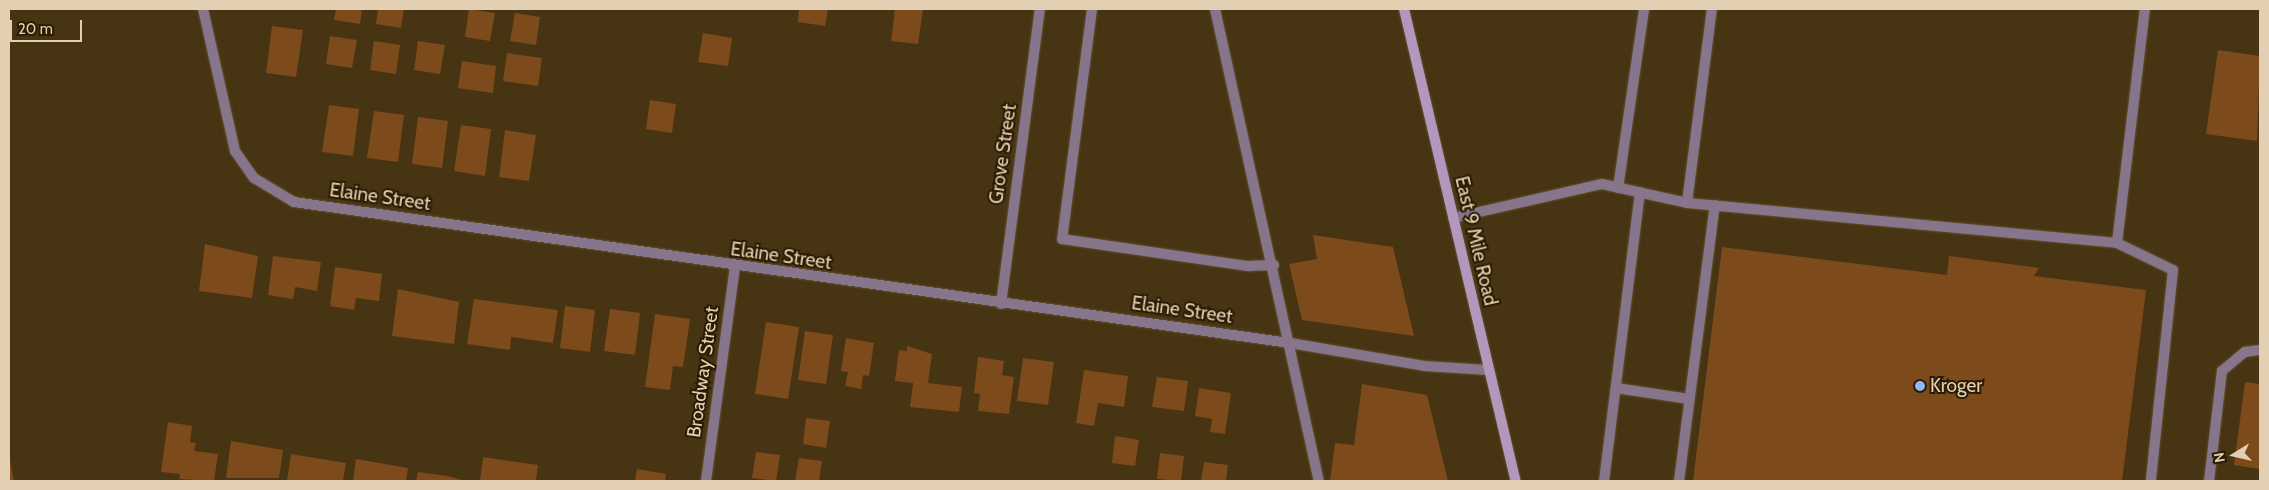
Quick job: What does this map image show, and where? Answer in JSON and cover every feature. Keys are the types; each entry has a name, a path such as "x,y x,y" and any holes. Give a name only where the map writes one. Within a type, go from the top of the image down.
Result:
{"main road":[{"name":"East 9 Mile Road","path":"1404,9 1488,370 1516,481"}],"street":[{"name":"Elaine Street","path":"203,9 235,151 254,178 281,197 321,207 735,267 1290,343 1424,366 1488,370"},
{"name":"Grove Street","path":"1001,304 1040,9"},
{"path":"1092,9 1062,239 1248,266 1274,265"},
{"path":"1215,9 1274,265 1319,481"},
{"path":"1618,188 1644,9"},
{"path":"1687,203 1712,9"},
{"path":"2118,243 2145,9"},
{"path":"1453,218 1602,184 1687,203 2118,243 2172,270 2151,481"},
{"path":"1604,481 1640,192"},
{"path":"1679,481 1715,205"},
{"name":"Broadway Street","path":"706,481 735,267"},
{"path":"2209,481 2222,371 2245,352 2260,350"},
{"path":"1616,388 1690,398"}],"building":[{"path":"336,9 362,9 360,24 334,20"},
{"path":"378,9 404,9 401,28 376,24"},
{"path":"469,9 495,13 490,41 465,37"},
{"path":"799,9 828,9 825,26 798,22"},
{"path":"895,9 923,9 918,44 891,41"},
{"path":"515,13 540,17 536,45 510,41"},
{"path":"272,26 303,30 296,77 266,73"},
{"path":"703,33 732,38 728,66 698,62"},
{"path":"330,36 357,40 352,68 326,64"},
{"path":"374,41 400,45 396,74 370,70"},
{"path":"418,41 445,45 440,74 414,70"},
{"path":"2218,50 2260,56 2257,141 2206,134"},
{"path":"507,53 542,58 538,86 503,81"},
{"path":"462,61 496,66 493,93 458,88"},
{"path":"650,100 676,104 672,133 646,129"},
{"path":"329,105 359,109 353,156 322,152"},
{"path":"374,111 404,115 398,162 367,158"},
{"path":"418,117 448,121 442,168 412,164"},
{"path":"461,125 491,129 485,176 454,171"},
{"path":"505,130 536,135 529,181 499,177"},
{"path":"1313,235 1393,247 1414,336 1302,320 1289,264 1317,259"},
{"path":"205,244 258,256 252,298 199,291"},
{"name":"Kroger","path":"1722,247 1947,275 1949,256 2039,268 2034,276 2146,290 2122,481 1693,481"},
{"path":"273,256 321,262 317,291 295,287 293,299 268,295"},
{"path":"335,267 382,274 379,301 356,298 354,310 330,306"},
{"path":"398,289 459,302 454,344 392,336"},
{"path":"474,299 558,310 553,343 511,337 510,350 467,344"},
{"path":"565,306 595,310 590,352 560,348"},
{"path":"610,309 640,313 635,355 604,351"},
{"path":"655,314 690,319 683,367 673,366 670,390 645,387"},
{"path":"766,322 799,327 788,399 755,394"},
{"path":"805,331 833,335 826,384 798,380"},
{"path":"846,338 874,343 869,376 863,375 861,389 845,386 848,372 841,371"},
{"path":"907,346 932,354 928,383 962,387 959,412 910,407 913,383 895,381 899,350 907,351"},
{"path":"978,357 1004,361 1002,375 1014,377 1009,414 978,411 980,394 974,393"},
{"path":"1023,358 1054,362 1048,405 1017,401"},
{"path":"1084,370 1128,376 1124,407 1098,403 1094,426 1076,423"},
{"path":"1157,377 1188,381 1184,411 1152,407"},
{"path":"2245,382 2260,384 2260,469 2234,465"},
{"path":"1362,384 1427,395 1448,481 1330,481 1335,443 1354,445"},
{"path":"1199,388 1231,393 1225,434 1210,432 1212,419 1195,416"},
{"path":"806,418 830,421 826,448 803,444"},
{"path":"168,422 192,426 190,442 196,443 194,451 218,454 214,481 179,479 180,474 161,472"},
{"path":"1115,436 1139,440 1135,466 1112,463"},
{"path":"231,441 283,450 279,478 226,478"},
{"path":"756,452 780,455 776,481 752,478"},
{"path":"1160,453 1184,456 1181,481 1157,479"},
{"path":"291,454 346,463 343,481 287,481"},
{"path":"483,457 538,465 536,481 480,481"},
{"path":"799,458 822,461 819,481 795,481"},
{"path":"356,459 408,468 406,481 353,481"},
{"path":"10,460 14,481 9,481"},
{"path":"1204,462 1228,465 1226,481 1201,481"},
{"path":"637,469 666,474 665,481 635,481"},
{"path":"418,472 448,476 465,481 416,481"}],"place":[{"name":"Kroger","path":"1920,386"}]}
